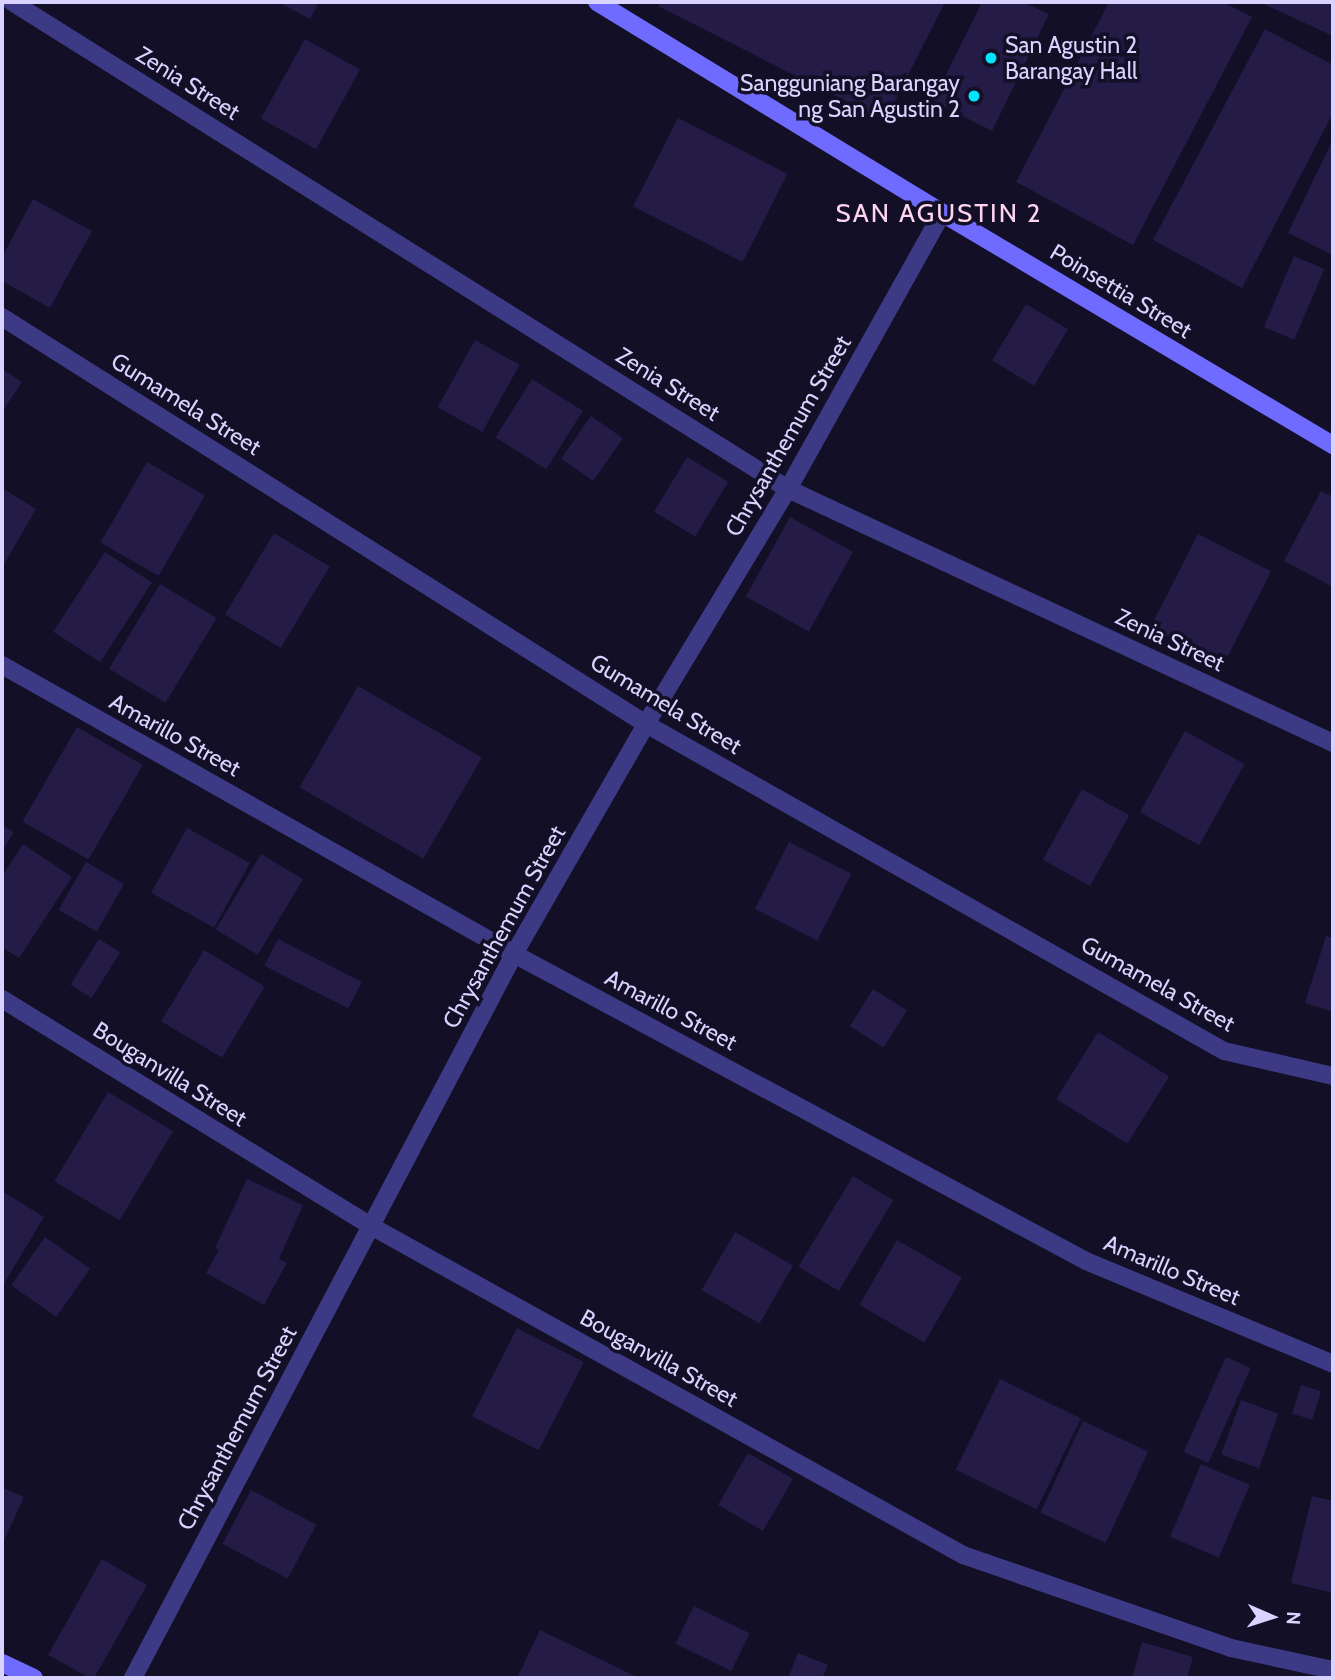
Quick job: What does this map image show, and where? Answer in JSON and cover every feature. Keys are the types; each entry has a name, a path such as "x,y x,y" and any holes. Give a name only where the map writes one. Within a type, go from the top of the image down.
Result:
{"street":[{"name":"Zenia Street","path":"12,2 788,489 1333,743"},
{"name":"Poinsettia Street","path":"597,2 942,213 1333,445"},
{"name":"Chrysanthemum Street","path":"133,1678 514,954 646,724 788,489 942,213"},
{"name":"Gumamela Street","path":"2,317 646,724 1224,1051 1333,1076"},
{"name":"Amarillo Street","path":"2,665 514,954 1086,1261 1333,1364"},
{"name":"Bouganvilla Street","path":"2,999 371,1226 962,1555 1231,1648 1333,1670"},
{"path":"2,1663 34,1678"}],"building":[{"path":"278,2 319,2 310,19"},
{"path":"661,2 945,2 885,121 658,6"},
{"name":"San Agustin 2 Barangay Hall","path":"982,2 1023,2 1049,14 992,131 933,101"},
{"path":"1109,2 1223,2 1252,17 1133,245 1016,182"},
{"path":"1259,2 1333,2 1333,36"},
{"path":"1265,29 1333,65 1333,113 1242,288 1153,240"},
{"path":"305,39 360,70 316,149 261,119"},
{"path":"678,118 788,174 743,262 633,206"},
{"path":"1333,139 1333,255 1288,233"},
{"path":"33,199 92,231 50,308 2,281 2,257"},
{"path":"1294,256 1324,269 1294,340 1264,327"},
{"path":"1026,304 1068,329 1034,386 992,361"},
{"path":"475,340 520,365 482,432 438,407"},
{"path":"2,369 22,382 2,412"},
{"path":"532,379 583,411 546,469 495,438"},
{"path":"591,416 623,438 593,481 561,459"},
{"path":"687,457 728,482 695,537 654,512"},
{"path":"147,462 205,496 159,576 101,543"},
{"path":"2,488 36,509 2,568"},
{"path":"1321,491 1333,497 1333,587 1284,561"},
{"path":"790,517 853,552 809,631 746,597"},
{"path":"274,533 330,566 281,648 225,614"},
{"path":"1198,534 1271,571 1223,665 1150,628"},
{"path":"105,552 152,582 100,662 53,632"},
{"path":"160,584 217,618 166,703 109,669"},
{"path":"358,686 482,758 423,859 300,787"},
{"path":"77,727 143,765 88,859 22,821"},
{"path":"1185,731 1244,764 1199,845 1140,812"},
{"path":"1082,789 1129,815 1090,886 1043,860"},
{"path":"2,825 14,832 2,851"},
{"path":"187,828 250,863 214,928 151,893"},
{"path":"789,842 851,874 817,941 755,909"},
{"path":"23,844 72,877 19,958 2,947 2,876"},
{"path":"261,854 303,879 258,955 216,929"},
{"path":"86,862 124,884 97,932 58,910"},
{"path":"1326,936 1333,938 1333,1012 1305,1003"},
{"path":"99,939 120,952 92,998 70,985"},
{"path":"278,939 362,982 348,1008 264,966"},
{"path":"204,950 265,987 222,1058 161,1021"},
{"path":"873,989 907,1010 884,1048 850,1026"},
{"path":"1098,1032 1169,1077 1127,1144 1056,1099"},
{"path":"108,1092 173,1131 120,1220 54,1181"},
{"path":"853,1176 893,1200 839,1291 798,1267"},
{"path":"247,1179 303,1205 279,1259 287,1263 264,1305 206,1273 219,1250 215,1248"},
{"path":"2,1191 44,1217 2,1287"},
{"path":"735,1232 793,1266 760,1324 702,1290"},
{"path":"45,1237 90,1269 56,1317 11,1285"},
{"path":"897,1240 962,1278 924,1342 860,1305"},
{"path":"517,1328 584,1362 539,1450 472,1416"},
{"path":"1226,1357 1251,1368 1208,1463 1184,1452"},
{"path":"1000,1379 1081,1418 1037,1509 956,1470"},
{"path":"1301,1385 1321,1391 1312,1420 1292,1414"},
{"path":"1241,1400 1279,1414 1259,1468 1221,1455"},
{"path":"1083,1421 1148,1451 1106,1543 1040,1513"},
{"path":"748,1453 793,1479 763,1531 718,1505"},
{"path":"1201,1464 1250,1485 1219,1557 1170,1537"},
{"path":"2,1487 24,1497 2,1545"},
{"path":"251,1490 316,1525 288,1579 222,1544"},
{"path":"1312,1496 1333,1501 1333,1593 1291,1583"},
{"path":"102,1559 147,1585 94,1678 90,1678 48,1655"},
{"path":"694,1606 750,1633 731,1671 676,1644"},
{"path":"540,1630 639,1678 517,1678"},
{"path":"1142,1642 1193,1657 1187,1678 1132,1678"},
{"path":"798,1653 828,1665 822,1678 788,1678"}],"place":[{"name":"San Agustin 2 Barangay Hall","path":"991,58"},
{"name":"Sangguniang Barangay ng San Agustin 2","path":"974,96"}],"district":[{"name":"SAN AGUSTIN 2","path":"939,214"}]}
